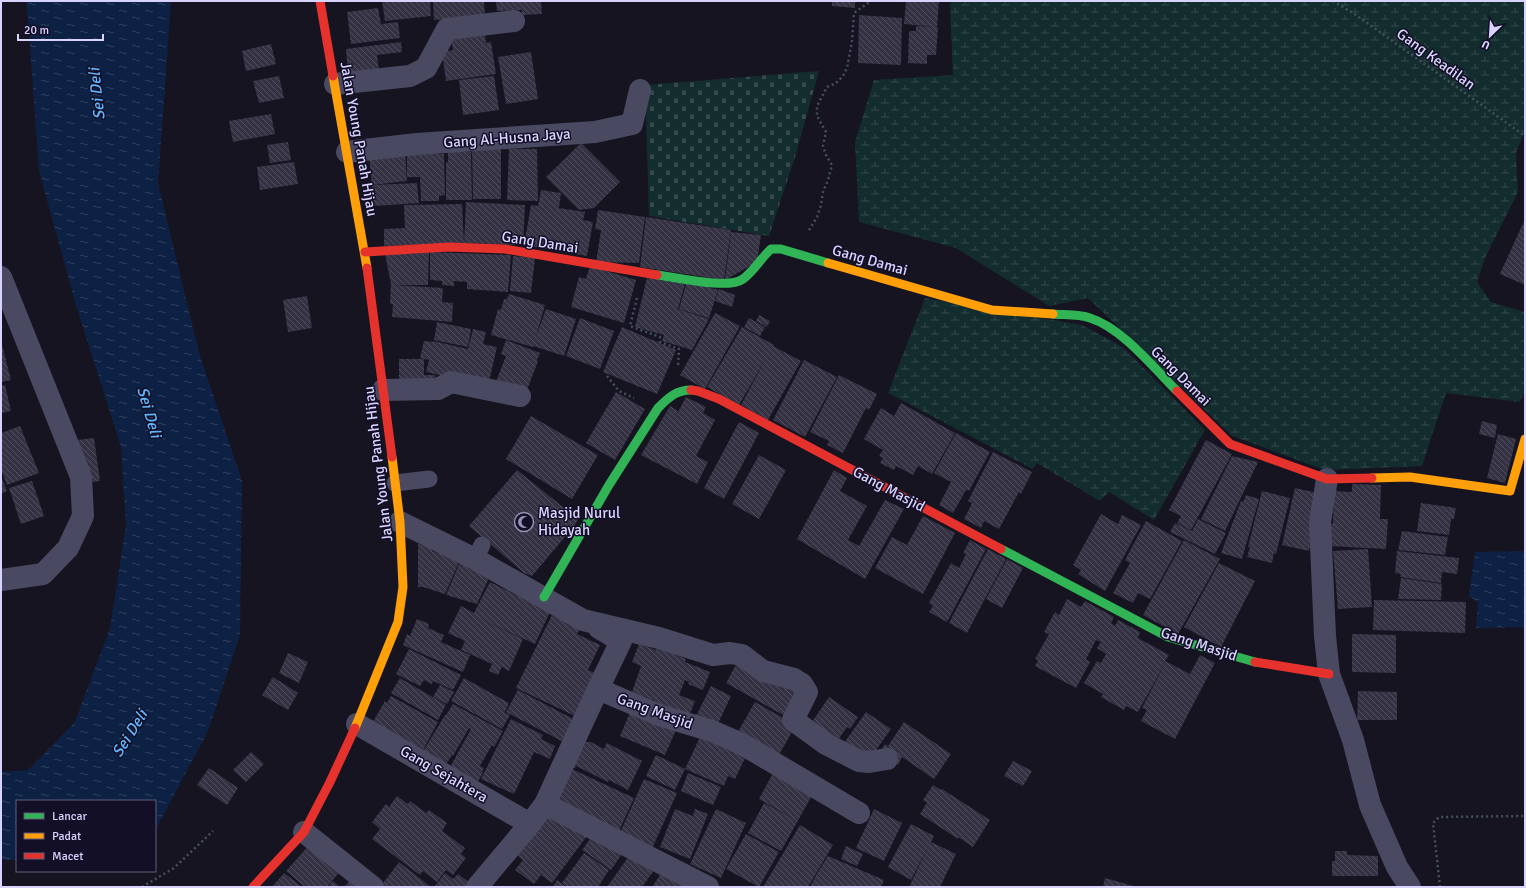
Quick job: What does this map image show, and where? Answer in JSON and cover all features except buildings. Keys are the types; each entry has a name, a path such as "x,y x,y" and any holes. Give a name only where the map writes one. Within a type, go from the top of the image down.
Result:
{"street":[{"name":"Jalan Young Panah Hijau","path":"252,887 304,832 330,782 357,724 398,622 403,587 400,522 365,252 320,1"},
{"path":"335,84 410,76 426,68 447,29 514,21"},
{"name":"Gang Al-Husna Jaya","path":"347,152 417,144 595,132 632,124 640,90"},
{"name":"Gang Damai","path":"365,252 449,247 505,249 720,284 734,283 742,279 771,249 789,251 992,310 1088,317 1101,322 1121,335 1212,428 1230,444 1327,479"},
{"path":"1,278 81,477 83,516 68,548 43,574 1,580"},
{"path":"383,390 438,389 451,382 520,396"},
{"name":"Gang Masjid","path":"676,392 690,389 706,393 1168,637 1262,664 1329,674"},
{"path":"544,597 609,485 658,408 664,401 676,392"},
{"path":"1410,887 1397,867 1370,805 1353,740 1329,674 1325,636 1320,522 1327,479 1410,477 1510,491 1525,439"},
{"name":"Gang Masjid","path":"400,522 479,552 544,597 621,641 598,689 659,715 712,731 742,744 859,814"},
{"name":"Gang Masjid","path":"584,620 659,638 713,655 730,653 742,656 763,672 794,680 802,684 807,692 792,720 826,744 859,761 869,762 887,759"},
{"path":"477,887 530,824 544,804 598,689"},
{"name":"Gang Sejahtera","path":"357,724 530,824"},
{"path":"544,804 708,887"},
{"path":"304,832 372,887"}],"lane":[{"path":"395,483 429,479"}],"path":[{"path":"789,251 810,229 817,217 832,165 826,155 824,146 826,132 817,116 817,106 827,87 836,83 843,76 847,68 851,48 854,14 871,1"},
{"name":"Gang Keadilan","path":"1332,1 1356,15 1525,136"},
{"path":"643,272 630,326 660,337 660,342 679,349 676,392"},
{"path":"607,376 619,391 658,408"},
{"path":"1440,887 1432,823 1439,817 1525,816"},
{"path":"142,887 174,868 213,831"}],"green space":[{"path":"951,1 1525,1 1525,131 1516,153 1518,192 1485,258 1477,282 1491,302 1525,312 1525,391 1520,402 1446,393 1422,466 1325,470 1232,436 1088,298 1049,306 956,248 859,222 855,142 874,80 953,75"},
{"path":"819,71 796,154 769,236 649,216 645,85"},
{"path":"925,298 1082,325 1123,347 1205,430 1154,520 1109,492 1100,501 1037,463 1033,469 888,393"}],"water":[{"name":"Sei Deli","path":"26,1 171,1 158,183 199,353 242,481 240,635 208,731 156,829 156,800 16,800 16,860 1,860 1,772 28,770 75,722 110,628 126,525 121,447 76,305 39,171"},
{"path":"1525,551 1525,627 1476,628 1478,602 1469,596 1475,552"}],"traffic: fast":[{"path":"657,275 702,282 736,282 747,276 771,249 781,249 828,263"},
{"path":"1053,314 1076,315 1090,318 1114,330 1136,349 1177,391"},
{"path":"544,597 609,485 658,408 677,393 691,390"},
{"path":"1001,549 1168,637 1255,662"}],"traffic: slow":[{"path":"333,76 367,268"},
{"path":"828,263 992,310 1053,314"},
{"path":"1372,478 1410,477 1510,491 1525,439"},
{"path":"355,728 398,622 403,587 400,522 392,457"}],"traffic: jam":[{"path":"320,1 333,76"},
{"path":"365,252 449,247 505,249 657,275"},
{"path":"367,268 392,457"},
{"path":"691,390 719,399 1001,549"},
{"path":"1177,391 1230,444 1327,479 1372,478"},
{"path":"1255,662 1329,674"},
{"path":"253,887 304,832 330,782 355,728"}],"place":[{"name":"Masjid Nurul Hidayah","path":"524,522"}]}
